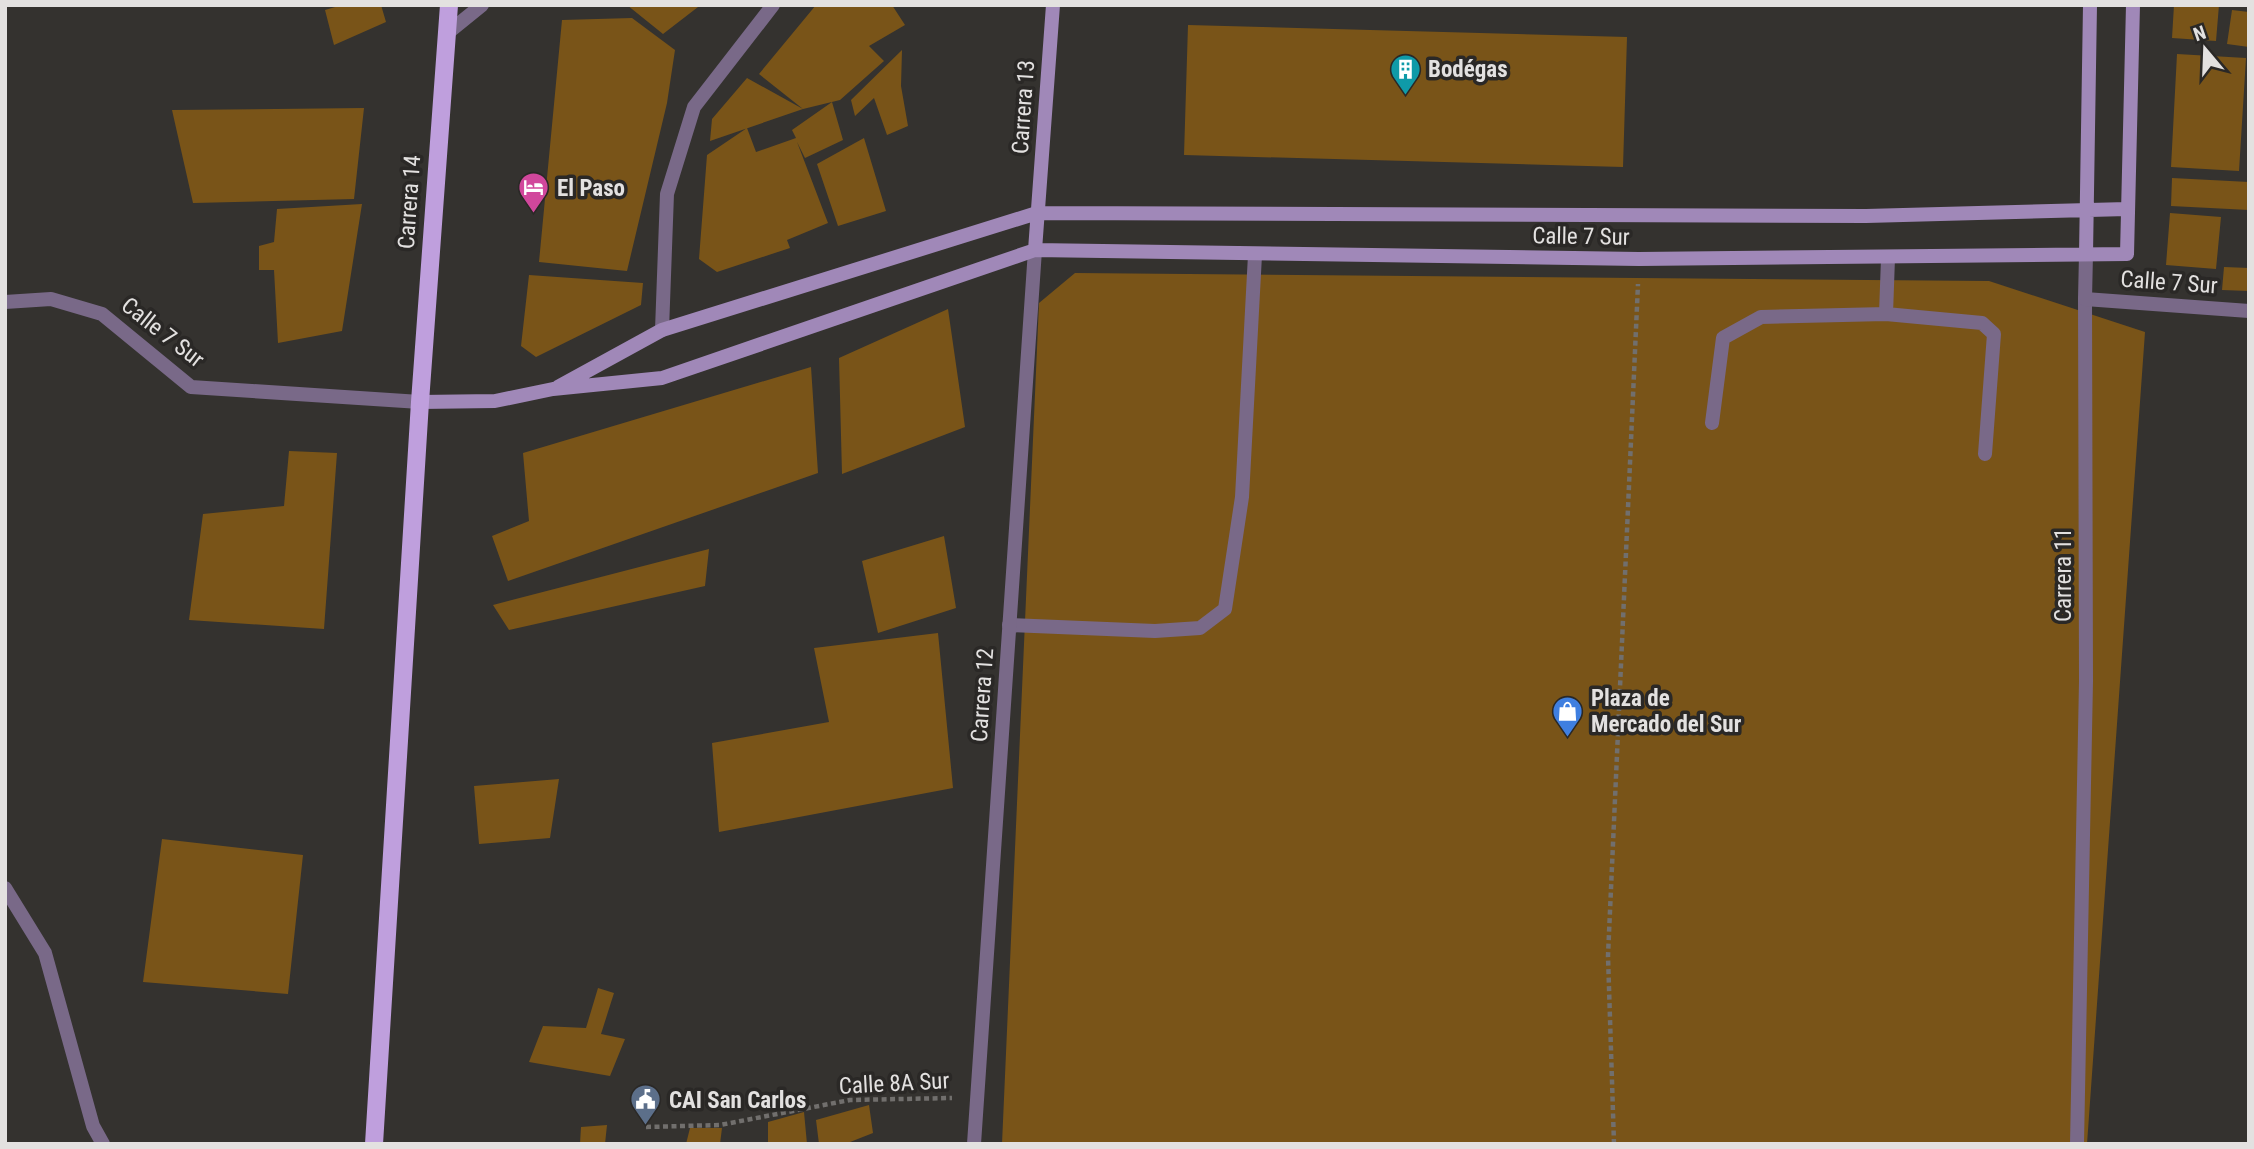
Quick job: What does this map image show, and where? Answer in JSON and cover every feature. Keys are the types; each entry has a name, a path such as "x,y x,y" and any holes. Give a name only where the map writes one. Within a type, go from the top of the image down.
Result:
{"main road":[{"name":"Carrera 14","path":"374,1144 420,402 449,5"},
{"name":"Carrera 13","path":"1035,250 1053,5"},
{"name":"Carrera 11","path":"2086,254 2090,5"},
{"path":"2127,209 2133,5"},
{"name":"Calle 7 Sur","path":"553,390 662,330 1037,213 1866,216 2127,209 2127,254 1639,259 1035,250"},
{"path":"420,402 495,401 553,390 662,378 1035,250"}],"street":[{"path":"445,36 482,5"},
{"path":"662,330 667,194 694,107 773,5"},
{"name":"Carrera 12","path":"974,1144 1035,250"},
{"name":"Carrera 11","path":"2077,1144 2086,681 2086,254"},
{"path":"1009,625 1155,631 1200,628 1225,609 1242,497 1255,255"},
{"path":"1885,314 1888,258"},
{"name":"Calle 7 Sur","path":"5,302 51,299 102,314 191,387 420,402"},
{"name":"Calle 7 Sur","path":"2085,299 2249,311"},
{"path":"1712,423 1723,338 1760,317 1885,314 1982,323 1994,334 1984,454"},
{"path":"5,888 45,953 93,1126 103,1144"}],"path":[{"path":"1614,1144 1608,956 1639,259"},
{"name":"Calle 8A Sur","path":"646,1127 720,1125 850,1100 977,1097"}],"building":[{"path":"342,5 381,5 386,22 334,45 325,10"},
{"path":"627,5 696,5 698,7 663,34"},
{"path":"816,5 892,5 905,25 869,46 884,61 840,100 803,109 759,74"},
{"path":"2174,5 2219,5 2216,41 2172,38"},
{"path":"2232,10 2249,12 2249,47 2227,44"},
{"path":"632,18 675,50 667,103 627,271 539,262 562,20"},
{"name":"Bodégas","path":"1188,25 1627,37 1623,167 1184,155"},
{"path":"902,50 901,86 908,126 887,135 874,98 855,116 851,100"},
{"path":"2177,54 2246,58 2239,171 2171,167"},
{"path":"747,78 803,109 710,141 712,119"},
{"path":"832,102 843,140 805,158 797,142 828,223 787,240 790,248 717,272 699,259 707,155 747,128 756,152 796,138 792,130"},
{"path":"364,108 354,199 193,203 172,110"},
{"path":"864,138 886,211 838,226 817,164"},
{"path":"2172,178 2249,182 2249,210 2171,206"},
{"path":"362,204 342,331 278,343 274,270 259,270 259,246 274,242 277,209"},
{"path":"2170,213 2221,217 2216,269 2166,265"},
{"path":"2224,267 2249,268 2249,291 2222,290"},
{"name":"Plaza de Mercado del Sur","path":"1075,273 1989,281 2145,332 2087,1144 1002,1144 1039,303"},
{"path":"529,275 643,283 641,305 536,357 521,346"},
{"path":"948,309 965,427 842,474 839,358"},
{"path":"811,367 818,473 508,581 492,536 529,521 523,453"},
{"path":"289,451 337,453 324,629 189,620 203,514 284,506"},
{"path":"944,536 956,608 878,633 862,561"},
{"path":"709,549 705,586 509,630 493,605"},
{"path":"938,633 953,788 719,832 712,743 829,722 814,648"},
{"path":"559,779 550,838 479,844 474,786"},
{"path":"162,839 303,855 288,994 143,982"},
{"path":"598,988 614,993 601,1034 625,1039 610,1076 529,1062 543,1026 586,1028"},
{"path":"869,1105 873,1133 845,1144 819,1144 816,1120"},
{"path":"804,1112 807,1144 768,1144 768,1122"},
{"path":"607,1125 605,1144 580,1144 581,1127"},
{"path":"690,1128 722,1128 720,1144 686,1144"}],"place":[{"name":"Bodégas","path":"1405,96"},
{"name":"El Paso","path":"534,215"},
{"name":"Plaza de Mercado del Sur","path":"1568,738"},
{"name":"CAI San Carlos","path":"646,1127"}]}
